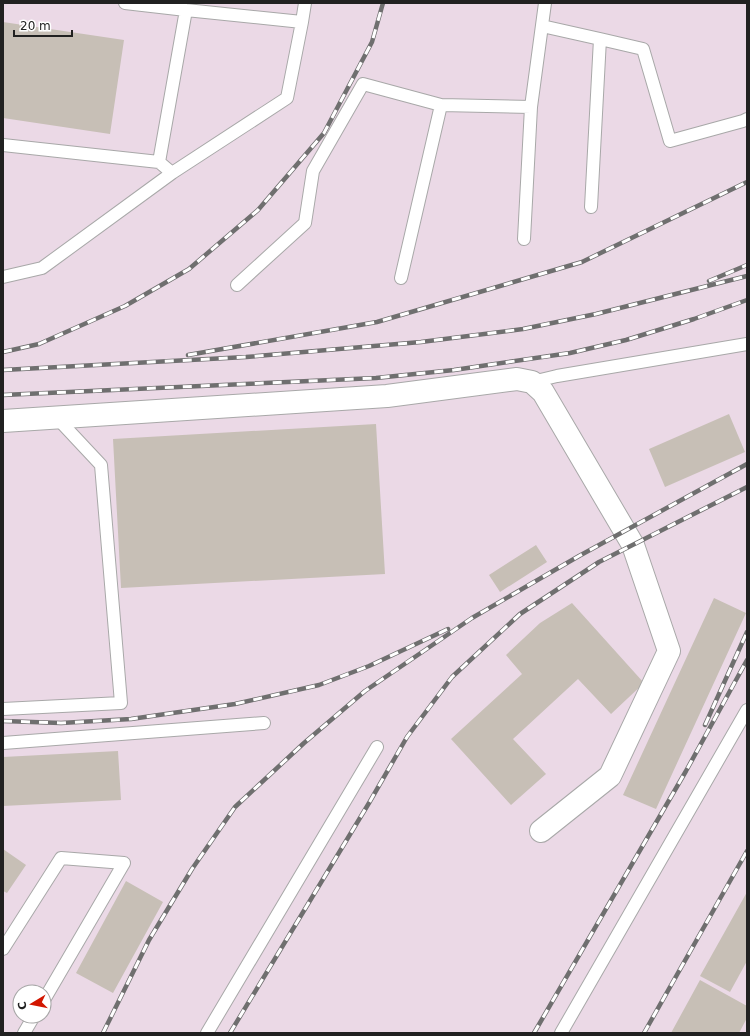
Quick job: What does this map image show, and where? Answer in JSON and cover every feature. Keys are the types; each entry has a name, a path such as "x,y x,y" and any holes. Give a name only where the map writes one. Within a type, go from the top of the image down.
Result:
{"street":[{"path":"3,421 387,396 517,378 532,382 543,392 633,545 669,651 610,776 541,831"}],"lane":[{"path":"126,3 302,22"},
{"path":"3,277 42,268 172,173 287,98 305,3"},
{"path":"524,239 531,107 545,3"},
{"path":"159,162 186,10"},
{"path":"542,26 643,49 670,141 743,122 747,119"},
{"path":"590,207 600,39"},
{"path":"236,285 305,223 312,171 363,84 441,105 531,107"},
{"path":"401,278 441,105"},
{"path":"3,145 159,162 172,173"},
{"path":"532,382 557,376 747,344"},
{"path":"3,708 121,704 101,465 57,418"},
{"path":"561,1033 747,710"},
{"path":"3,743 264,723"},
{"path":"207,1033 377,747"},
{"path":"3,949 61,858 124,864 52,986"},
{"path":"24,1033 29,1024"}],"shaded area":[{"path":"3,3 747,3 747,1033 3,1033"}],"building":[{"path":"3,22 124,40 110,134 3,118"},
{"path":"729,414 745,452 665,487 649,449"},
{"path":"376,424 385,574 121,588 113,439"},
{"path":"536,545 547,562 500,592 489,575"},
{"path":"714,598 746,613 656,809 623,795"},
{"path":"572,603 644,683 611,714 578,679 513,739 546,774 511,805 451,739 522,674 506,655 540,623"},
{"path":"118,751 121,800 3,806 3,757"},
{"path":"3,849 26,865 7,893 3,891"},
{"path":"126,881 163,902 113,993 76,973"},
{"path":"747,892 747,961 730,992 700,976"},
{"path":"700,980 747,1006 747,1018 739,1033 671,1033"}],"railway":[{"path":"3,352 39,344 125,306 189,269 258,210 324,133 372,42 383,3"},
{"path":"188,355 377,322 582,262 747,182"},
{"path":"709,281 747,265"},
{"path":"3,370 246,357 421,342 523,329 596,314 747,276"},
{"path":"3,395 376,378 454,370 570,353 626,340 694,319 747,300"},
{"path":"103,1033 149,940 192,869 235,807 304,743 365,691 472,618 579,556 747,464"},
{"path":"230,1033 369,803 407,737 452,677 520,614 599,562 747,487"},
{"path":"3,721 61,723 131,719 235,704 319,685 369,666 448,629"},
{"path":"705,725 747,632"},
{"path":"534,1033 686,771 747,660"},
{"path":"644,1033 747,851"}]}
